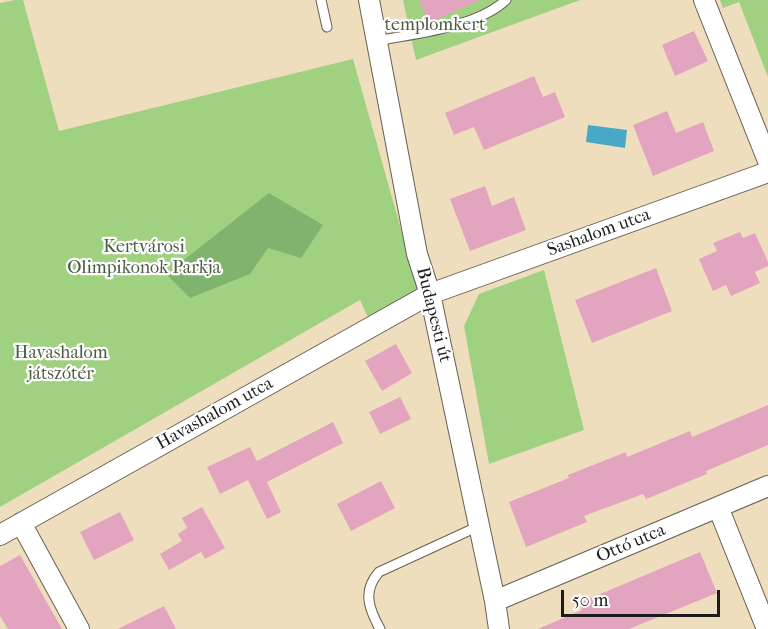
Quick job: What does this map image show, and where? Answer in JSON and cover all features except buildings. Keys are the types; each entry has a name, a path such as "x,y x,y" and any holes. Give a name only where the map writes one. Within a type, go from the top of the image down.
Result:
{"street":[{"name":"Budapesti út","path":"369,0 417,254 430,294 499,629"},
{"path":"704,0 768,161"},
{"name":"Sashalom utca","path":"430,294 768,172"},
{"name":"Havashalom utca","path":"0,535 430,294"},
{"name":"Ottó utca","path":"495,601 768,486"},
{"path":"718,507 767,629"},
{"path":"21,523 79,629"}],"lane":[{"path":"321,0 327,27"},
{"path":"377,40 446,27 494,11 506,0"},
{"path":"380,629 368,602 370,586 379,572 479,526"}],"green space":[{"name":"Kertvárosi Olimpikonok Parkja","path":"23,0 59,131 353,59 420,297 370,322 360,300 0,507 0,3"},
{"name":"templomkert","path":"403,0 580,0 416,60"},
{"path":"720,0 768,0 768,77 739,2 723,8"},
{"path":"269,193 323,225 301,258 268,248 250,274 190,298 166,274"},
{"path":"544,270 584,430 489,464 464,326 479,294"}],"water":[{"path":"588,125 627,130 625,148 586,142"}],"park label":[{"name":"Havashalom játszótér","path":"61,364"}]}
